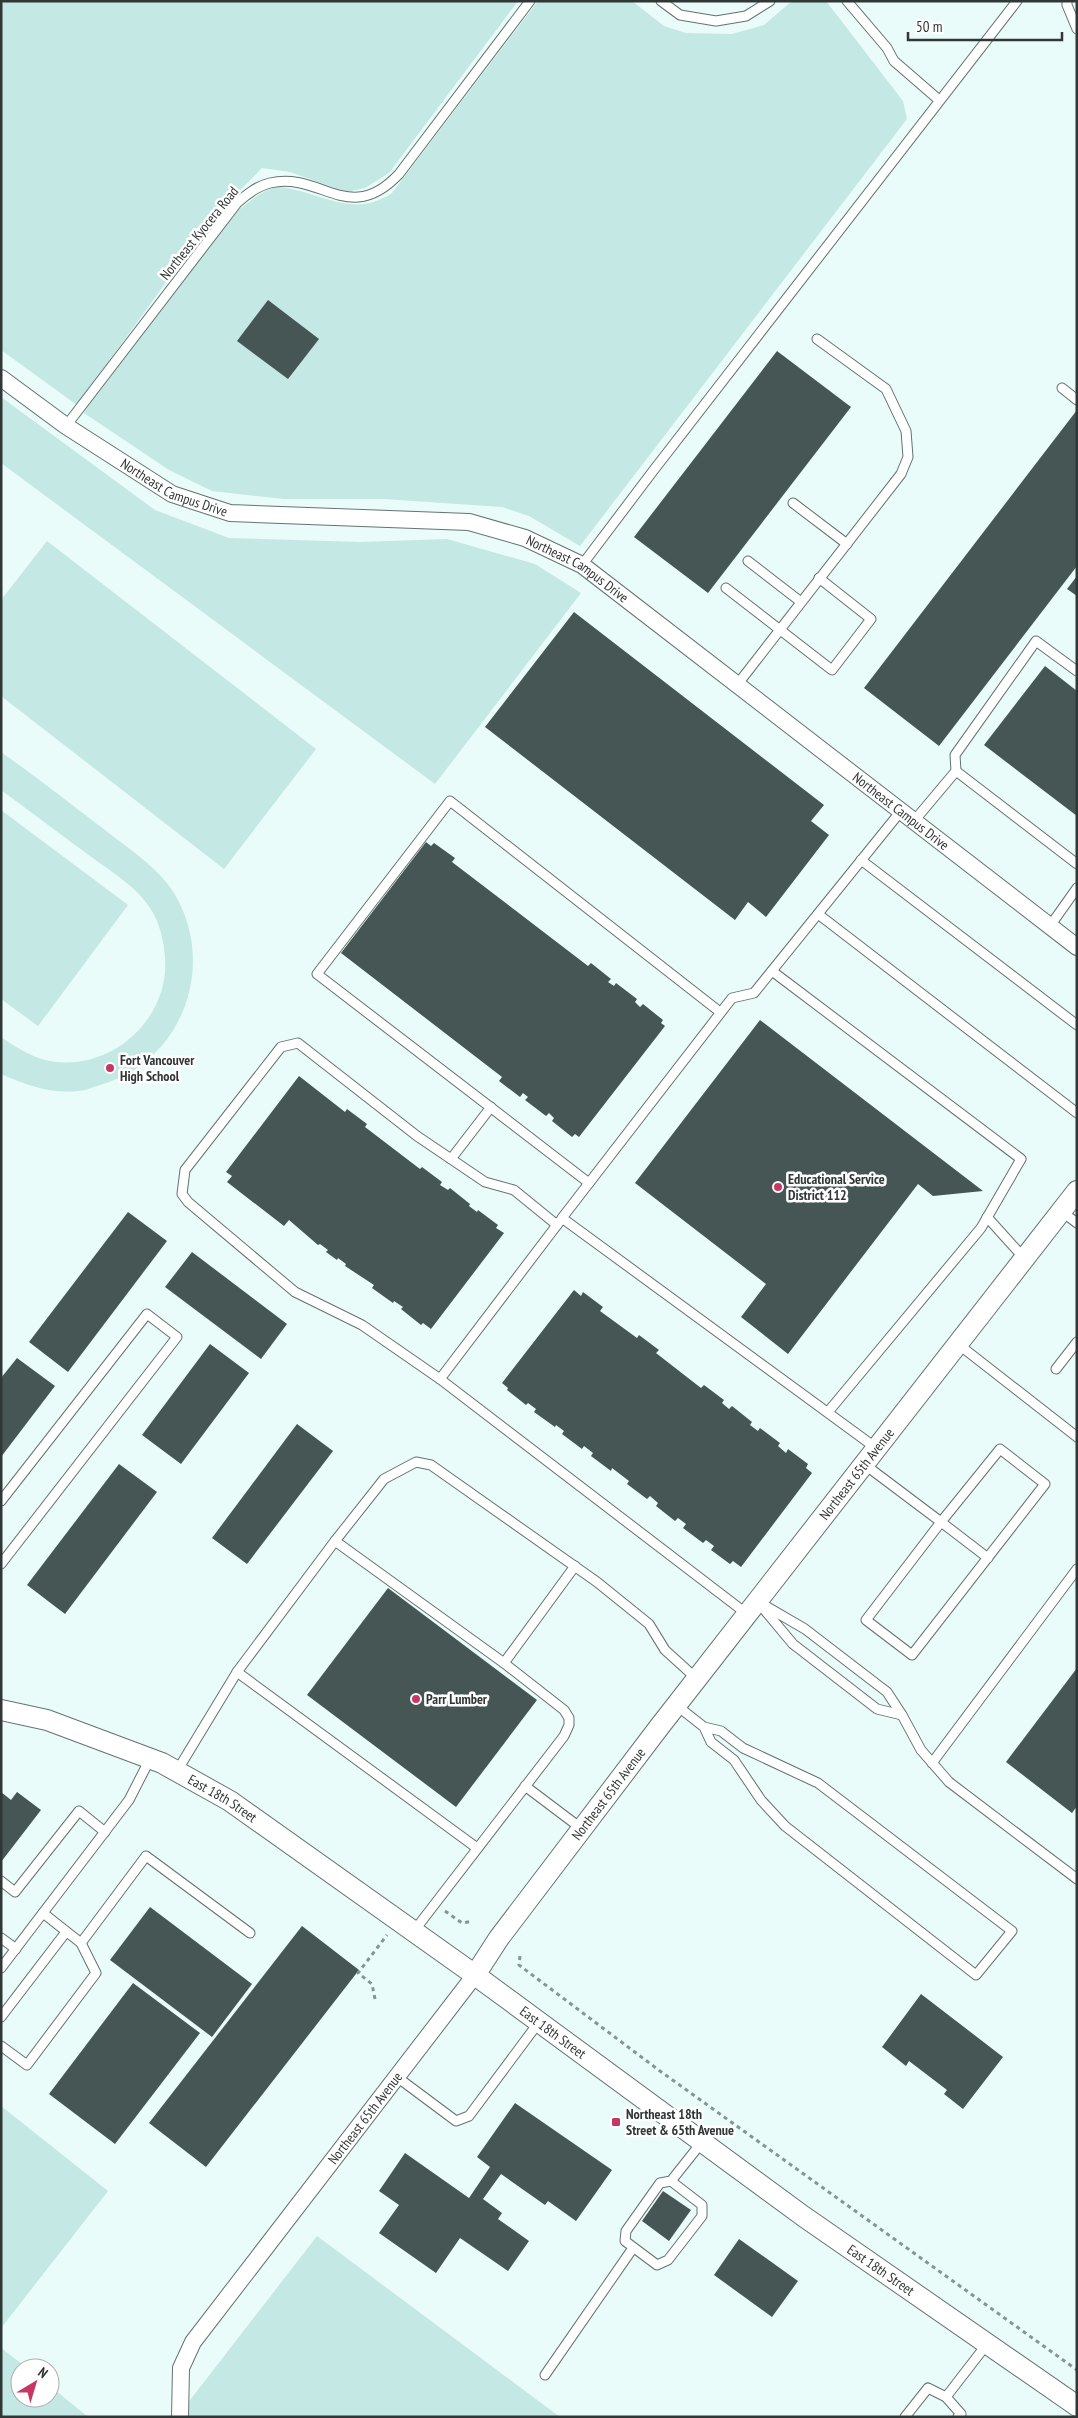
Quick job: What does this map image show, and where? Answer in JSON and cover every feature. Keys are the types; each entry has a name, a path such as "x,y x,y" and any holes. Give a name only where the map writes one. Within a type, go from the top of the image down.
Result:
{"street":[{"name":"Northeast Campus Drive","path":"1,378 66,426 172,494 230,513 469,522 525,538 582,565 1077,946"},
{"name":"Northeast 65th Avenue","path":"180,2417 181,2368 193,2342 475,1975 499,1938 676,1706 1077,1191"},
{"name":"East 18th Street","path":"1,1710 47,1720 150,1760 177,1771 230,1801 540,2022 803,2216 1077,2406"}],"lane":[{"name":"Northeast Kyocera Road","path":"66,426 237,203 252,190 269,183 288,181 352,198 370,196 386,187 399,174 530,1"},
{"path":"661,1 680,15 716,20 746,16 770,1"},
{"path":"847,1 886,48 894,61 940,100"},
{"path":"582,565 1017,1"},
{"path":"1067,1 1077,29"},
{"path":"737,684 902,474 908,457 906,431 886,388 818,339"},
{"path":"1062,388 1077,400"},
{"path":"793,503 846,544"},
{"path":"748,561 801,602"},
{"path":"726,588 832,670 871,618 819,578"},
{"path":"914,821 956,770 955,755 1036,641 1077,671"},
{"path":"956,770 1077,864"},
{"path":"589,1183 317,974 450,801 720,1012"},
{"path":"440,1379 720,1012 732,998 754,993 901,811"},
{"path":"861,860 1077,1025"},
{"path":"1050,926 1077,888"},
{"path":"818,914 1077,1114"},
{"path":"772,971 1021,1159 981,1228 828,1412"},
{"path":"902,1715 878,1709 793,1644 752,1608 440,1379 362,1325 295,1292 188,1202 182,1194 185,1170 281,1047 298,1043 417,1136 485,1182 514,1190 828,1412 870,1456 941,1522 988,1558"},
{"path":"451,1159 491,1107"},
{"path":"1061,1211 1077,1223"},
{"path":"987,1217 1024,1258"},
{"path":"1,1501 147,1314 177,1337 1,1564"},
{"path":"1056,1369 1077,1342"},
{"path":"958,1344 1077,1437"},
{"path":"1000,1449 1045,1484 912,1655 866,1620 941,1522 1000,1449"},
{"path":"177,1771 237,1672 336,1540 384,1479 416,1462 431,1465 576,1566 649,1624 666,1650 697,1679"},
{"path":"336,1540 504,1663 564,1710 569,1718 569,1725 564,1736 435,1904 406,1926"},
{"path":"504,1663 576,1566"},
{"path":"932,1763 1077,1569"},
{"path":"752,1608 805,1630 887,1692 921,1750 949,1782 1077,1880"},
{"path":"237,1672 477,1848"},
{"path":"676,1706 704,1727 721,1731 743,1748 818,1783 1012,1931 976,1975 785,1826 761,1800 734,1760 711,1742 704,1727"},
{"path":"1,1968 129,1800 150,1760"},
{"path":"525,1786 582,1829"},
{"path":"1,1882 14,1892 79,1812 105,1832"},
{"path":"81,1943 146,1856 250,1933"},
{"path":"1,2046 27,2065 96,1973 81,1943 43,1914"},
{"path":"1,2017 66,1932"},
{"path":"1,1938 16,1949"},
{"path":"397,2077 456,2121 469,2116 540,2022"},
{"path":"671,2181 702,2205 702,2216 668,2260 657,2265 625,2241 626,2231 660,2183 671,2181 702,2142"},
{"path":"545,2375 634,2248"},
{"path":"946,2398 987,2344"},
{"path":"905,2417 928,2388 946,2398 960,2414 958,2417"}],"path":[{"path":"435,1904 462,1923 473,1921"},
{"path":"375,1999 372,1984 358,1973 406,1926"},
{"path":"520,1956 519,1965 660,2071 974,2299 1077,2370"}],"shaded area":[{"path":"1,1 518,1 389,173 365,188 347,192 290,172 262,168 212,219 77,405 1,350"},
{"path":"538,1 632,1 664,26 686,33 732,34 764,25 792,1 826,1 903,101 907,119 580,546 529,516 502,507 384,499 284,499 212,491 169,470 84,413 88,402 237,211 259,195 276,187 300,191 346,204 369,203 380,200 392,193"},
{"path":"1,397 155,510 229,538 361,542 447,539 535,564 581,593 435,784 1,463"},
{"path":"47,541 316,749 224,869 1,696 1,600"},
{"path":"1,752 130,849 159,874 174,893 187,921 193,951 192,980 184,1008 171,1033 152,1056 129,1073 83,1090 68,1092 48,1090 1,1074 1,1037 39,1058 68,1063 91,1059 112,1051 130,1038 146,1022 157,1003 164,981 165,958 159,926 150,908 130,886 1,790"},
{"path":"1,810 128,905 38,1026 1,999"},
{"path":"1,2106 108,2191 1,2328"},
{"path":"317,2236 560,2417 177,2417"},
{"path":"1,2348 14,2358 10,2358 10,2408 60,2408 60,2394 88,2417 1,2417"}],"building":[{"path":"268,300 319,339 288,379 237,341"},
{"path":"777,351 851,407 708,593 634,537"},
{"path":"1077,410 1077,566 939,746 864,688"},
{"path":"1077,576 1077,596 1067,589"},
{"path":"574,612 824,805 811,821 829,835 766,917 748,902 735,920 485,727"},
{"path":"1045,666 1077,691 1077,816 984,745"},
{"path":"426,842 431,846 434,843 455,858 452,862 588,966 591,963 611,979 608,982 614,986 616,983 637,999 635,1002 640,1007 643,1004 663,1020 661,1023 665,1026 579,1137 575,1134 572,1137 552,1121 554,1118 549,1113 546,1116 525,1100 528,1097 523,1093 520,1097 499,1081 502,1077 341,953"},
{"name":"Educational Service District 112","path":"760,1020 983,1191 933,1196 918,1184 788,1354 741,1317 766,1284 635,1183"},
{"path":"299,1076 345,1112 347,1109 367,1124 365,1127 420,1169 422,1167 442,1182 440,1185 448,1190 450,1188 470,1204 469,1206 477,1212 478,1210 498,1225 496,1228 504,1233 431,1329 423,1323 421,1325 401,1309 403,1307 394,1301 393,1303 372,1288 374,1285 345,1266 346,1264 338,1258 337,1260 326,1252 328,1250 320,1244 318,1245 289,1220 284,1226 227,1182 232,1176 226,1172"},
{"path":"128,1212 167,1241 68,1372 29,1342"},
{"path":"192,1252 287,1324 261,1359 165,1287"},
{"path":"574,1290 581,1296 583,1292 603,1307 600,1311 637,1338 639,1335 659,1350 656,1353 701,1388 704,1385 724,1400 722,1403 729,1409 732,1406 752,1422 750,1425 758,1431 760,1428 780,1443 778,1446 786,1453 788,1449 808,1464 806,1468 812,1473 741,1567 733,1561 730,1564 711,1550 714,1546 706,1540 703,1543 683,1528 686,1524 678,1518 675,1521 656,1506 658,1503 650,1496 647,1499 627,1484 629,1481 612,1468 611,1471 591,1456 593,1453 584,1446 582,1449 562,1434 564,1431 534,1412 536,1409 528,1403 526,1405 507,1390 508,1388 502,1383"},
{"path":"210,1344 249,1373 181,1464 142,1435"},
{"path":"17,1358 55,1386 1,1457 1,1378"},
{"path":"297,1424 333,1451 247,1564 212,1538"},
{"path":"119,1464 157,1492 65,1614 27,1585"},
{"path":"388,1588 537,1700 456,1807 307,1695"},
{"path":"1077,1668 1077,1806 1072,1813 1006,1762"},
{"path":"1,1792 11,1800 17,1792 41,1810 1,1862"},
{"path":"150,1907 252,1984 212,2037 110,1960"},
{"path":"302,1926 359,1970 206,2167 149,2123"},
{"path":"133,1983 200,2033 115,2144 49,2094"},
{"path":"921,1994 1003,2057 963,2109 944,2094 947,2090 909,2061 906,2066 882,2047"},
{"path":"515,2103 612,2170 576,2221 548,2201 545,2205 501,2174 483,2199 502,2213 498,2219 529,2241 508,2271 460,2238 436,2273 379,2233 399,2205 379,2191 405,2153 469,2198 490,2167 477,2157"},
{"path":"663,2191 691,2210 669,2241 642,2221"},
{"path":"739,2239 798,2281 772,2317 714,2275"}],"place":[{"name":"Fort Vancouver High School","path":"110,1068"},
{"name":"Educational Service District 112","path":"778,1187"},
{"name":"Parr Lumber","path":"416,1699"},
{"name":"Northeast 18th Street & 65th Avenue","path":"616,2122"}]}
